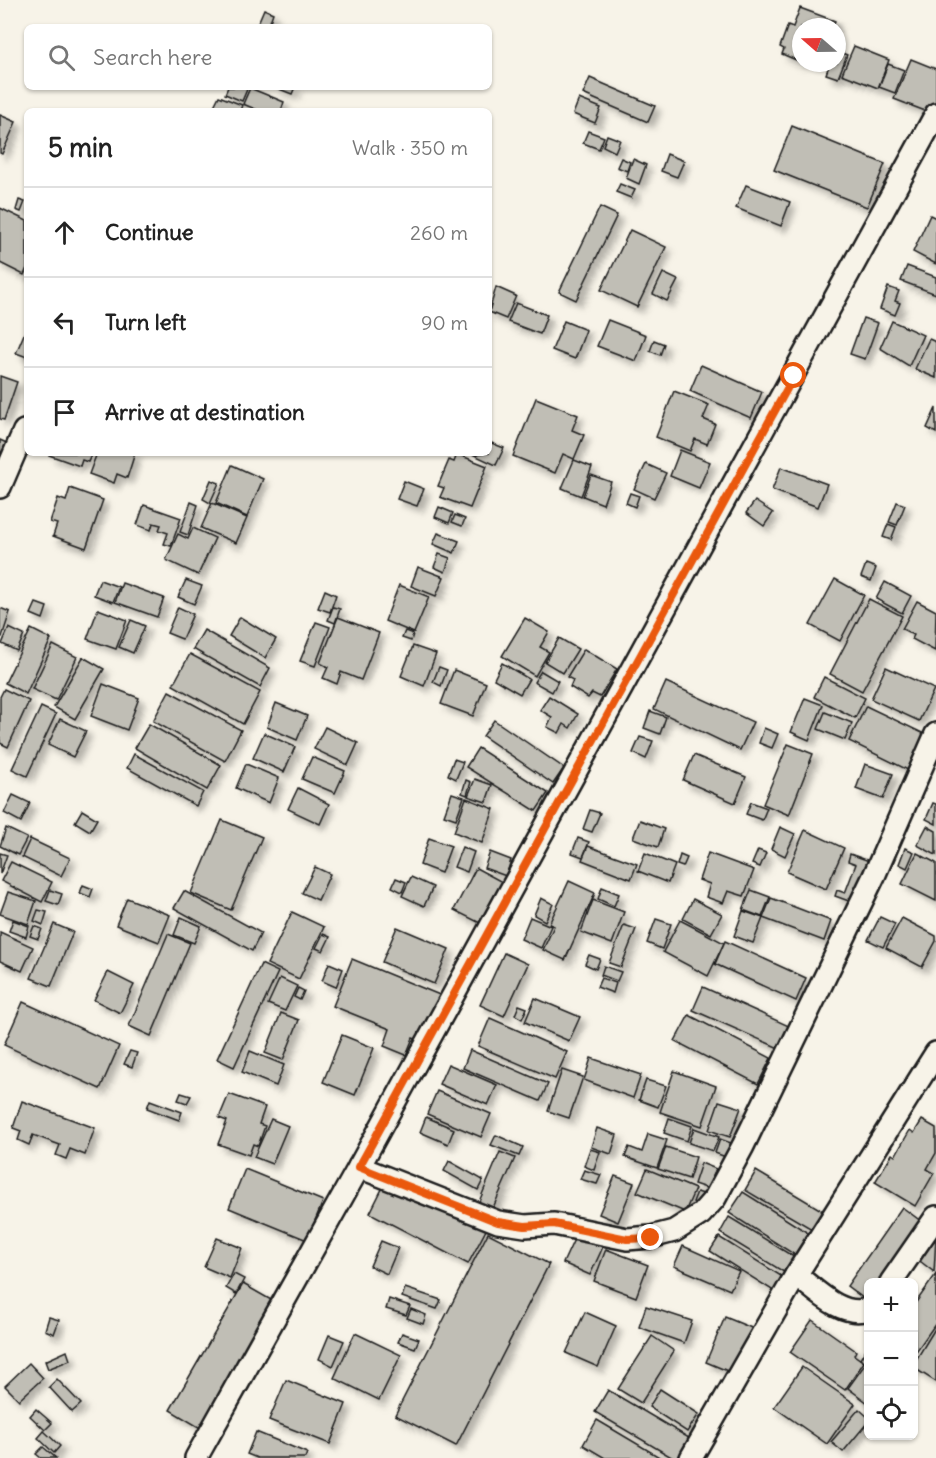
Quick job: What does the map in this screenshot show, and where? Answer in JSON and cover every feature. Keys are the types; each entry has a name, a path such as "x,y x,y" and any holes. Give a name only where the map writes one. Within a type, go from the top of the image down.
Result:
{"street":[{"path":"196,1458 359,1167 936,114"},
{"path":"0,487 24,431"},
{"path":"359,1167 498,1222 525,1226 554,1224 627,1239 651,1238 674,1231 700,1214 715,1198 743,1146 874,876 936,734"},
{"path":"691,1458 796,1275 936,1053"},
{"path":"894,1278 936,1217"},
{"path":"796,1275 845,1311 856,1313 864,1310"}],"building":[{"path":"800,8 827,18 796,18"},
{"path":"264,9 273,13 269,24 258,23"},
{"path":"788,25 792,27 792,58 782,54 784,49 780,47"},
{"path":"854,46 889,60 878,88 842,74 846,72 846,65"},
{"path":"911,59 936,69 936,106 933,114 894,99"},
{"path":"888,64 904,70 895,93 879,87"},
{"path":"827,72 840,72 838,78 826,74"},
{"path":"590,78 655,106 648,122 583,94"},
{"path":"227,90 247,90 242,101 225,94"},
{"path":"249,90 255,90 284,102 282,108 253,108 243,104"},
{"path":"282,90 294,90 292,94"},
{"path":"219,96 242,105 241,108 213,108"},
{"path":"579,99 601,108 595,123 573,114"},
{"path":"0,115 16,122 2,154 0,153"},
{"path":"792,126 885,164 867,207 774,170"},
{"path":"588,131 604,137 599,149 583,143"},
{"path":"607,135 620,140 615,152 603,146"},
{"path":"667,154 684,161 677,177 661,171"},
{"path":"621,158 630,162 627,171 617,167"},
{"path":"633,159 646,165 639,184 626,178"},
{"path":"620,184 635,190 631,198 616,192"},
{"path":"746,185 790,202 781,226 736,208"},
{"path":"19,200 24,202 21,212 16,210"},
{"path":"600,207 617,215 576,300 559,292"},
{"path":"0,208 24,220 24,275 0,263"},
{"path":"930,215 936,218 936,264 913,252"},
{"path":"630,230 666,247 637,307 601,290"},
{"path":"907,266 936,277 936,294 901,281"},
{"path":"663,273 678,280 667,301 653,294"},
{"path":"496,287 516,296 506,319 492,313 492,301"},
{"path":"888,287 899,291 895,301 900,303 895,315 880,309"},
{"path":"516,303 547,315 540,334 508,322"},
{"path":"863,318 878,323 865,359 850,354"},
{"path":"608,320 646,335 636,361 597,346"},
{"path":"564,321 586,330 575,359 552,350"},
{"path":"892,321 923,335 909,366 880,348"},
{"path":"24,334 24,356 16,353"},
{"path":"929,339 936,342 936,378 915,369"},
{"path":"654,340 664,344 660,355 650,351"},
{"path":"701,365 762,392 751,418 690,391"},
{"path":"0,376 17,382 4,420 0,419"},
{"path":"674,391 709,405 703,419 715,424 707,444 695,439 690,451 656,437"},
{"path":"536,398 578,415 572,430 584,435 574,459 563,454 555,473 513,456"},
{"path":"936,408 936,433 927,428"},
{"path":"0,440 9,444 0,470"},
{"path":"492,443 504,448 496,465 476,456 492,456"},
{"path":"680,450 710,462 699,488 670,476"},
{"path":"52,456 91,456 88,462 82,460 80,466"},
{"path":"96,456 134,456 127,478 117,474 114,483 89,474"},
{"path":"456,456 462,456 487,466 470,508 440,497 444,488 438,486 449,460 454,462"},
{"path":"574,460 592,467 581,496 562,488"},
{"path":"646,464 666,473 654,498 634,489"},
{"path":"232,465 263,479 247,517 216,503"},
{"path":"781,467 827,484 818,507 772,490"},
{"path":"591,475 611,482 603,504 583,496"},
{"path":"211,480 219,483 210,503 203,499"},
{"path":"404,481 424,489 417,506 397,499"},
{"path":"70,488 103,500 86,548 53,536 57,524 50,522 58,498 66,501"},
{"path":"630,493 639,496 635,507 626,503"},
{"path":"755,501 773,513 764,526 746,513"},
{"path":"191,502 198,505 188,535 180,532"},
{"path":"897,502 905,505 897,525 889,522"},
{"path":"212,503 247,518 236,543 201,528"},
{"path":"144,505 181,518 171,546 164,544 168,533 159,530 161,525 153,523 151,530 137,525"},
{"path":"439,507 453,513 449,523 435,517"},
{"path":"455,515 465,519 462,526 452,522"},
{"path":"888,524 896,527 891,540 883,537"},
{"path":"193,528 215,538 198,575 166,560 178,534 188,539"},
{"path":"438,533 459,541 454,553 433,544"},
{"path":"439,554 450,558 445,572 434,567"},
{"path":"866,564 876,568 871,581 861,577"},
{"path":"418,567 444,577 436,596 411,586"},
{"path":"835,579 864,595 840,641 810,625"},
{"path":"100,580 119,587 113,602 94,595"},
{"path":"186,580 202,586 194,604 178,597"},
{"path":"885,582 911,596 902,613 876,599"},
{"path":"122,583 164,598 157,617 115,602"},
{"path":"399,585 429,597 414,633 385,621"},
{"path":"325,590 336,595 330,612 318,608"},
{"path":"869,599 902,616 862,691 830,674"},
{"path":"917,601 936,611 935,651 912,639 914,635 902,629"},
{"path":"36,603 47,607 43,619 31,614"},
{"path":"178,607 193,614 182,639 167,633"},
{"path":"333,607 340,609 335,623 328,620"},
{"path":"0,608 10,612 2,637 0,636"},
{"path":"98,609 127,620 116,649 87,639"},
{"path":"240,617 276,639 265,658 229,636"},
{"path":"338,617 379,633 361,680 341,672 337,684 323,678 328,667 320,663"},
{"path":"525,618 549,632 540,647 549,652 535,676 502,656"},
{"path":"131,620 145,626 133,653 119,647"},
{"path":"316,622 330,627 315,666 300,661"},
{"path":"9,628 24,635 17,651 2,644"},
{"path":"31,629 51,639 26,694 5,683"},
{"path":"204,630 270,668 260,687 193,649"},
{"path":"405,631 413,634 411,641 402,638"},
{"path":"559,638 578,649 563,673 545,662"},
{"path":"53,645 77,657 56,700 32,689"},
{"path":"413,646 436,654 424,686 401,676"},
{"path":"584,649 617,669 600,697 592,693 588,698 570,687 573,680 567,677"},
{"path":"190,654 260,692 243,724 173,685"},
{"path":"83,657 104,669 75,719 54,707"},
{"path":"502,663 529,679 520,694 494,679"},
{"path":"439,667 447,670 441,686 433,682"},
{"path":"886,667 934,689 919,721 871,699"},
{"path":"454,670 486,683 473,716 441,704"},
{"path":"541,671 558,681 552,692 534,682"},
{"path":"824,677 865,698 855,718 814,697"},
{"path":"666,682 753,722 740,750 654,709"},
{"path":"103,684 139,698 127,730 91,716"},
{"path":"4,689 29,701 8,747 0,743 0,697"},
{"path":"169,691 241,730 225,761 153,721"},
{"path":"549,696 578,714 570,728 564,724 559,733 547,727 552,717 540,710"},
{"path":"805,698 823,705 809,740 791,732"},
{"path":"276,703 307,716 297,740 267,727"},
{"path":"866,706 933,738 916,774 849,741"},
{"path":"41,707 56,714 27,776 12,769"},
{"path":"650,711 666,717 660,734 644,728"},
{"path":"825,712 852,723 845,740 818,729"},
{"path":"60,719 86,731 73,757 48,745"},
{"path":"494,720 564,768 553,784 483,736"},
{"path":"149,724 221,765 207,790 135,748"},
{"path":"325,727 358,743 348,765 314,749"},
{"path":"764,728 778,734 772,748 759,743"},
{"path":"264,733 295,747 284,772 253,758"},
{"path":"640,737 653,741 646,759 633,753"},
{"path":"788,744 813,754 789,815 763,804"},
{"path":"478,748 548,793 536,811 466,767"},
{"path":"134,754 203,792 196,806 127,768"},
{"path":"694,755 746,777 735,803 683,780"},
{"path":"312,757 345,771 335,793 302,779"},
{"path":"454,759 463,762 456,779 448,775"},
{"path":"246,764 279,778 269,803 236,788"},
{"path":"865,764 893,774 883,799 856,789"},
{"path":"475,779 492,785 486,802 468,796"},
{"path":"466,780 471,782 467,795 462,793"},
{"path":"298,788 329,804 320,824 288,809"},
{"path":"452,793 464,797 456,819 444,815"},
{"path":"13,795 30,803 21,822 4,813"},
{"path":"466,798 494,809 482,843 454,832"},
{"path":"751,802 767,808 762,820 746,814"},
{"path":"933,803 936,804 936,824 926,819"},
{"path":"82,810 97,819 90,831 75,822"},
{"path":"590,810 600,813 592,832 583,829"},
{"path":"222,820 262,837 231,910 191,893"},
{"path":"640,820 664,829 658,847 633,838"},
{"path":"927,826 936,831 936,855 917,845"},
{"path":"780,827 795,834 785,856 771,849"},
{"path":"6,828 27,838 18,855 0,846"},
{"path":"805,830 844,848 826,889 787,872"},
{"path":"429,838 451,846 441,873 420,865"},
{"path":"578,838 589,842 583,857 572,853"},
{"path":"30,839 70,858 61,876 22,857"},
{"path":"588,846 637,864 631,879 582,860"},
{"path":"462,847 474,852 467,872 454,867"},
{"path":"905,848 914,852 907,868 899,864"},
{"path":"758,850 766,853 760,867 752,864"},
{"path":"490,852 511,860 506,876 484,868"},
{"path":"0,853 7,855 0,874"},
{"path":"645,853 675,865 668,883 638,871"},
{"path":"708,853 754,870 744,896 728,891 723,903 706,897 710,884 699,880"},
{"path":"917,853 936,863 936,901 902,884"},
{"path":"850,854 872,862 857,904 835,896 837,890 845,893 856,864 848,861"},
{"path":"680,855 687,858 683,867 677,865"},
{"path":"11,862 52,882 42,902 1,881"},
{"path":"315,867 330,874 318,900 302,893"},
{"path":"476,868 504,883 482,924 454,910"},
{"path":"411,877 433,887 424,906 402,896"},
{"path":"396,878 406,882 402,892 392,887"},
{"path":"569,881 595,893 565,960 543,950 554,926 549,924"},
{"path":"83,885 93,889 90,897 80,893"},
{"path":"602,887 619,894 614,906 598,899"},
{"path":"50,890 62,894 58,905 46,901"},
{"path":"751,890 770,897 762,917 743,910"},
{"path":"184,891 261,933 252,951 174,908"},
{"path":"8,892 36,901 28,924 0,914"},
{"path":"127,898 170,915 159,942 116,925"},
{"path":"541,898 553,904 545,921 534,915"},
{"path":"771,898 831,921 824,941 763,918"},
{"path":"693,899 722,914 711,934 683,919"},
{"path":"593,900 624,912 612,944 581,932"},
{"path":"38,910 47,912 43,925 34,921"},
{"path":"743,911 763,918 753,943 734,936"},
{"path":"292,912 324,927 299,979 267,964"},
{"path":"181,917 201,926 194,943 174,935"},
{"path":"530,917 551,926 541,948 521,939"},
{"path":"880,917 895,924 883,947 868,940"},
{"path":"902,918 936,936 936,941 922,967 886,948"},
{"path":"656,919 671,924 662,949 647,943"},
{"path":"13,920 29,926 26,937 9,931"},
{"path":"680,920 724,943 708,976 663,952"},
{"path":"54,924 73,932 51,986 31,978"},
{"path":"624,925 636,929 621,967 609,963"},
{"path":"34,926 42,929 38,939 30,936"},
{"path":"397,927 449,949 434,984 382,962"},
{"path":"0,932 33,947 22,971 0,961"},
{"path":"168,934 190,943 151,1036 129,1026"},
{"path":"323,934 330,937 323,951 316,948"},
{"path":"725,941 806,978 796,1001 715,964"},
{"path":"504,953 528,964 504,1016 480,1005"},
{"path":"589,955 600,959 596,969 585,964"},
{"path":"352,959 442,996 423,1042 413,1038 406,1055 384,1046 390,1029 333,1006"},
{"path":"329,963 343,969 336,987 322,981"},
{"path":"261,964 278,972 234,1067 217,1059"},
{"path":"604,966 621,972 617,981 601,975"},
{"path":"108,972 134,985 120,1013 94,1000"},
{"path":"280,978 297,986 285,1011 268,1004"},
{"path":"601,978 616,983 613,993 597,987"},
{"path":"703,987 791,1027 781,1049 693,1010"},
{"path":"298,988 304,991 300,1000 294,997"},
{"path":"535,998 580,1017 569,1041 525,1022"},
{"path":"23,1002 119,1046 100,1089 4,1045"},
{"path":"519,1005 527,1008 522,1019 515,1015"},
{"path":"281,1013 299,1020 283,1060 265,1053"},
{"path":"689,1015 771,1058 758,1084 675,1041"},
{"path":"490,1018 567,1052 555,1079 478,1046"},
{"path":"342,1035 374,1048 355,1095 323,1082"},
{"path":"470,1050 548,1084 540,1101 463,1068"},
{"path":"130,1051 137,1053 132,1067 124,1064"},
{"path":"250,1051 284,1065 276,1086 242,1072"},
{"path":"591,1058 641,1075 633,1098 584,1080"},
{"path":"448,1064 497,1085 488,1105 439,1084"},
{"path":"562,1070 583,1077 569,1118 548,1111"},
{"path":"674,1071 716,1086 702,1126 660,1112"},
{"path":"646,1080 666,1086 658,1107 639,1100"},
{"path":"437,1091 491,1114 481,1137 427,1114"},
{"path":"181,1093 191,1096 187,1103 178,1100"},
{"path":"229,1094 265,1107 259,1124 265,1126 258,1146 253,1144 249,1155 218,1144 227,1121 219,1118"},
{"path":"150,1100 182,1112 179,1120 147,1108"},
{"path":"22,1101 95,1128 85,1155 70,1149 66,1159 56,1155 60,1145 33,1135 29,1145 18,1140 21,1131 13,1128"},
{"path":"719,1101 741,1108 730,1137 709,1130"},
{"path":"426,1117 454,1129 448,1144 420,1132"},
{"path":"669,1118 692,1126 687,1141 664,1133"},
{"path":"271,1119 288,1126 272,1164 254,1157"},
{"path":"922,1120 936,1128 936,1153 927,1169 934,1173 915,1206 875,1182 892,1154 895,1156 910,1130 914,1133"},
{"path":"597,1128 617,1135 611,1154 591,1147"},
{"path":"694,1128 719,1137 713,1151 689,1143"},
{"path":"648,1134 667,1140 657,1168 625,1157 629,1147 642,1152"},
{"path":"496,1135 523,1147 519,1156 491,1145"},
{"path":"720,1139 739,1146 734,1160 715,1153"},
{"path":"666,1147 696,1157 689,1179 658,1169"},
{"path":"590,1149 600,1152 594,1170 584,1166"},
{"path":"500,1152 515,1158 492,1210 478,1204"},
{"path":"449,1161 483,1180 478,1190 444,1171"},
{"path":"701,1163 716,1169 709,1189 694,1184"},
{"path":"245,1169 323,1201 307,1240 229,1208"},
{"path":"647,1169 695,1189 685,1212 637,1192"},
{"path":"584,1170 601,1175 597,1184 580,1179"},
{"path":"756,1171 828,1214 817,1232 745,1190"},
{"path":"615,1176 634,1183 618,1222 599,1214"},
{"path":"387,1179 486,1230 468,1264 370,1213"},
{"path":"697,1192 707,1195 703,1206 693,1202"},
{"path":"743,1192 816,1238 803,1260 729,1213"},
{"path":"902,1207 922,1222 883,1278 864,1278 864,1299 847,1286"},
{"path":"729,1217 802,1262 792,1277 720,1233"},
{"path":"488,1233 549,1264 456,1446 395,1415"},
{"path":"576,1235 603,1247 590,1275 563,1263"},
{"path":"934,1236 936,1237 934,1272 916,1258"},
{"path":"719,1237 789,1281 780,1295 710,1251"},
{"path":"217,1238 242,1248 230,1278 204,1267"},
{"path":"381,1241 398,1248 387,1274 370,1266"},
{"path":"683,1246 739,1271 730,1290 674,1266"},
{"path":"606,1249 648,1265 636,1297 594,1281"},
{"path":"234,1274 244,1279 236,1294 226,1288"},
{"path":"936,1274 936,1323 918,1349 918,1332 918,1299"},
{"path":"243,1284 280,1305 207,1432 170,1410"},
{"path":"405,1288 441,1300 437,1309 402,1297"},
{"path":"389,1299 410,1306 406,1315 386,1309"},
{"path":"646,1306 692,1321 684,1343 639,1327"},
{"path":"411,1309 426,1315 423,1324 407,1318"},
{"path":"585,1312 616,1326 598,1367 566,1353"},
{"path":"49,1317 59,1320 54,1334 45,1330"},
{"path":"725,1317 754,1329 735,1374 706,1362"},
{"path":"812,1320 856,1351 854,1355 864,1362 845,1390 790,1352"},
{"path":"936,1327 936,1382 918,1371 918,1356"},
{"path":"355,1333 401,1355 379,1400 334,1378"},
{"path":"402,1333 419,1339 415,1348 398,1342"},
{"path":"329,1335 344,1341 333,1366 319,1359"},
{"path":"652,1336 674,1351 641,1403 618,1389"},
{"path":"67,1351 70,1360 48,1369 45,1361"},
{"path":"29,1363 43,1378 19,1400 5,1386"},
{"path":"864,1366 864,1400 848,1388"},
{"path":"802,1367 855,1404 827,1444 774,1407"},
{"path":"57,1379 81,1404 72,1412 49,1387"},
{"path":"286,1380 346,1404 330,1444 269,1420"},
{"path":"660,1389 699,1414 687,1432 649,1407"},
{"path":"608,1390 689,1438 678,1458 673,1458 595,1412"},
{"path":"36,1409 52,1423 45,1430 30,1416"},
{"path":"859,1409 864,1413 864,1427 843,1452 831,1442"},
{"path":"597,1420 661,1458 605,1458 583,1445"},
{"path":"44,1431 60,1446 54,1453 38,1438"},
{"path":"256,1432 307,1453 305,1458 257,1458 247,1454"},
{"path":"43,1447 56,1458 41,1458 36,1454"}],"route":[{"path":"651,1238 627,1239 554,1224 525,1226 498,1222 359,1167 794,376"}]}
